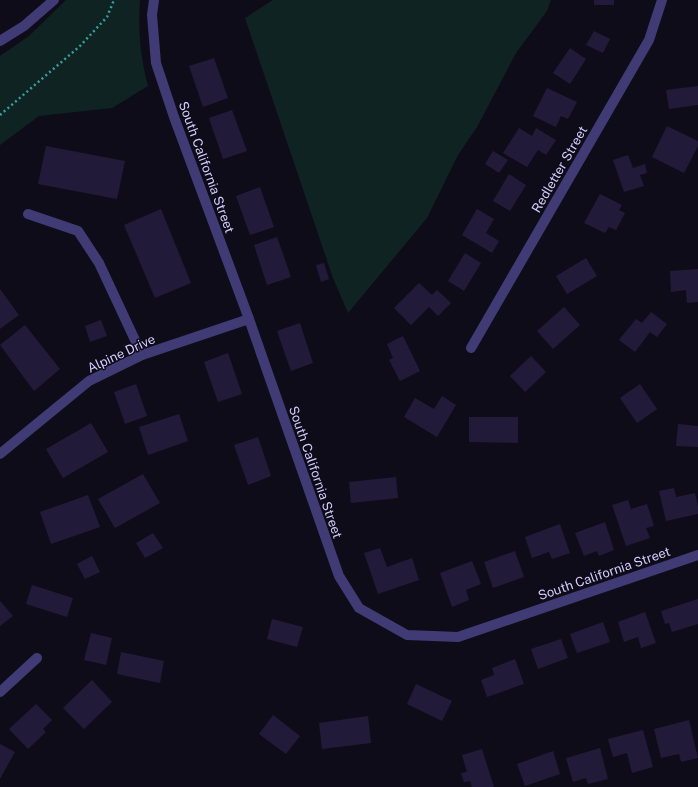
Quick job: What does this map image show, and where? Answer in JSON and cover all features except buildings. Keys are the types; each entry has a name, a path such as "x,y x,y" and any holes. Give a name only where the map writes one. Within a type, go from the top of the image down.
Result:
{"street":[{"path":"0,41 24,26 54,0"},
{"name":"South California Street","path":"154,0 152,15 156,63 176,124 249,319 339,576 359,608 407,635 458,637 698,555"},
{"name":"Redletter Street","path":"471,348 650,40 662,0"},
{"path":"28,214 78,231 99,263 142,355"},
{"name":"Alpine Drive","path":"0,454 89,381 142,355 249,319"},
{"path":"0,692 37,658"}],"path":[{"path":"0,115 80,46 106,16 114,0"}],"green space":[{"path":"66,0 140,0 140,43 148,86 112,108 39,116 0,145 0,56 29,36"},
{"path":"273,0 551,0 547,11 516,53 477,127 458,155 427,218 348,313 333,278 245,18"}]}
